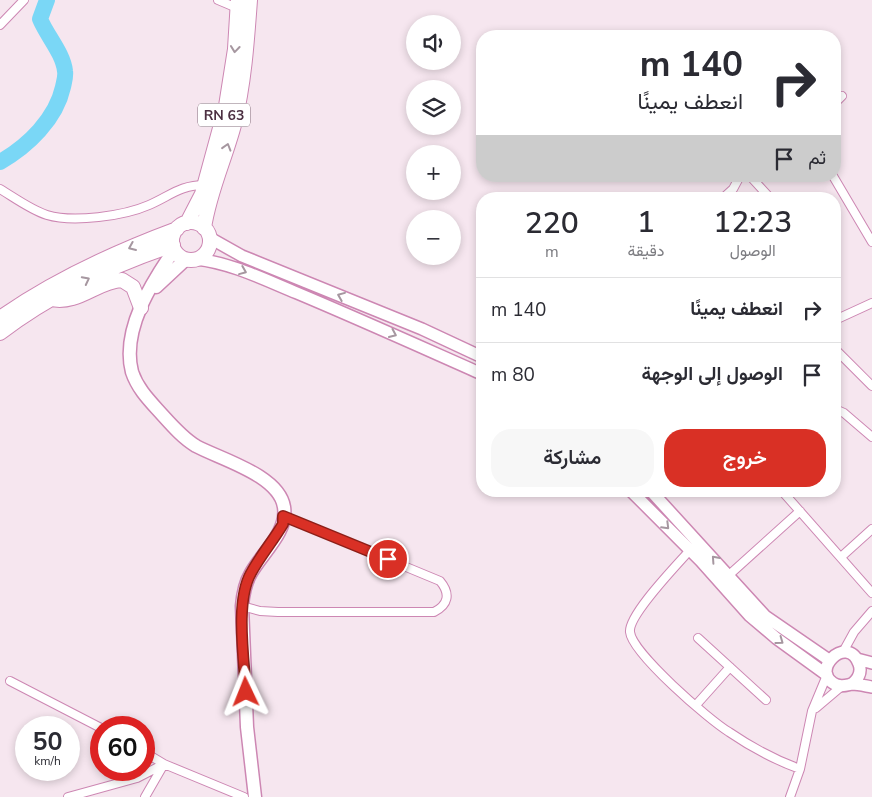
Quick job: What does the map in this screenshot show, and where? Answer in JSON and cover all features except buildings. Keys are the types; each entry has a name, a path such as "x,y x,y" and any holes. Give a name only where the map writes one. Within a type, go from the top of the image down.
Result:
{"highway":[{"path":"174,248 191,259 207,251 208,206 228,148 246,63 250,0"},
{"name":"RN 63","path":"182,226 199,204 226,106 235,49 238,4"},
{"path":"0,318 37,294 89,266 182,226 196,223 207,233"},
{"path":"174,248 173,239 182,226"},
{"path":"0,333 51,299 98,274 174,248"},
{"path":"51,299 69,300 111,282 122,280 132,287 143,302"}],"main road":[{"path":"207,233 233,252 422,329 476,354"},
{"path":"174,248 143,302 134,327 130,351 132,372 144,394 185,438 196,446 258,476 276,491 284,506 283,524 250,574 244,589 242,606 247,727 256,797"},
{"path":"143,302 191,259 214,262 237,269 360,319 476,371"},
{"path":"637,497 762,627 827,675 832,682 872,687"},
{"path":"657,497 765,616 829,660"},
{"path":"827,675 826,668 829,660 835,654 843,652 857,659 872,663"},
{"path":"847,685 859,674 860,667 857,659"}],"street":[{"path":"0,25 24,0"},
{"path":"218,0 238,4"},
{"path":"755,182 765,192"},
{"path":"837,182 872,242"},
{"path":"0,189 47,215 94,217 134,211 184,186 205,185"},
{"path":"841,317 872,302"},
{"path":"841,355 872,386"},
{"path":"841,412 872,437"},
{"path":"787,497 872,593"},
{"path":"729,575 800,511"},
{"path":"242,606 278,612 434,612 442,608 447,599 446,588 440,581 283,516"},
{"path":"841,557 872,529"},
{"path":"690,550 636,613 630,631 638,650 662,676 727,731 777,760 800,769"},
{"path":"843,652 854,632 872,611"},
{"path":"698,638 766,700"},
{"path":"696,705 730,667"},
{"path":"790,797 800,769 812,711 827,675"},
{"path":"10,681 90,722"},
{"path":"812,711 847,685"},
{"path":"155,759 244,797"},
{"path":"68,797 137,778 164,764"},
{"path":"145,797 164,764"}],"waterway":[{"path":"0,162 21,148 47,121 54,110 63,87 64,64 40,19 47,0"}],"route":[{"path":"246,692 242,606 244,589 250,574 283,524 283,516 388,559"}]}
